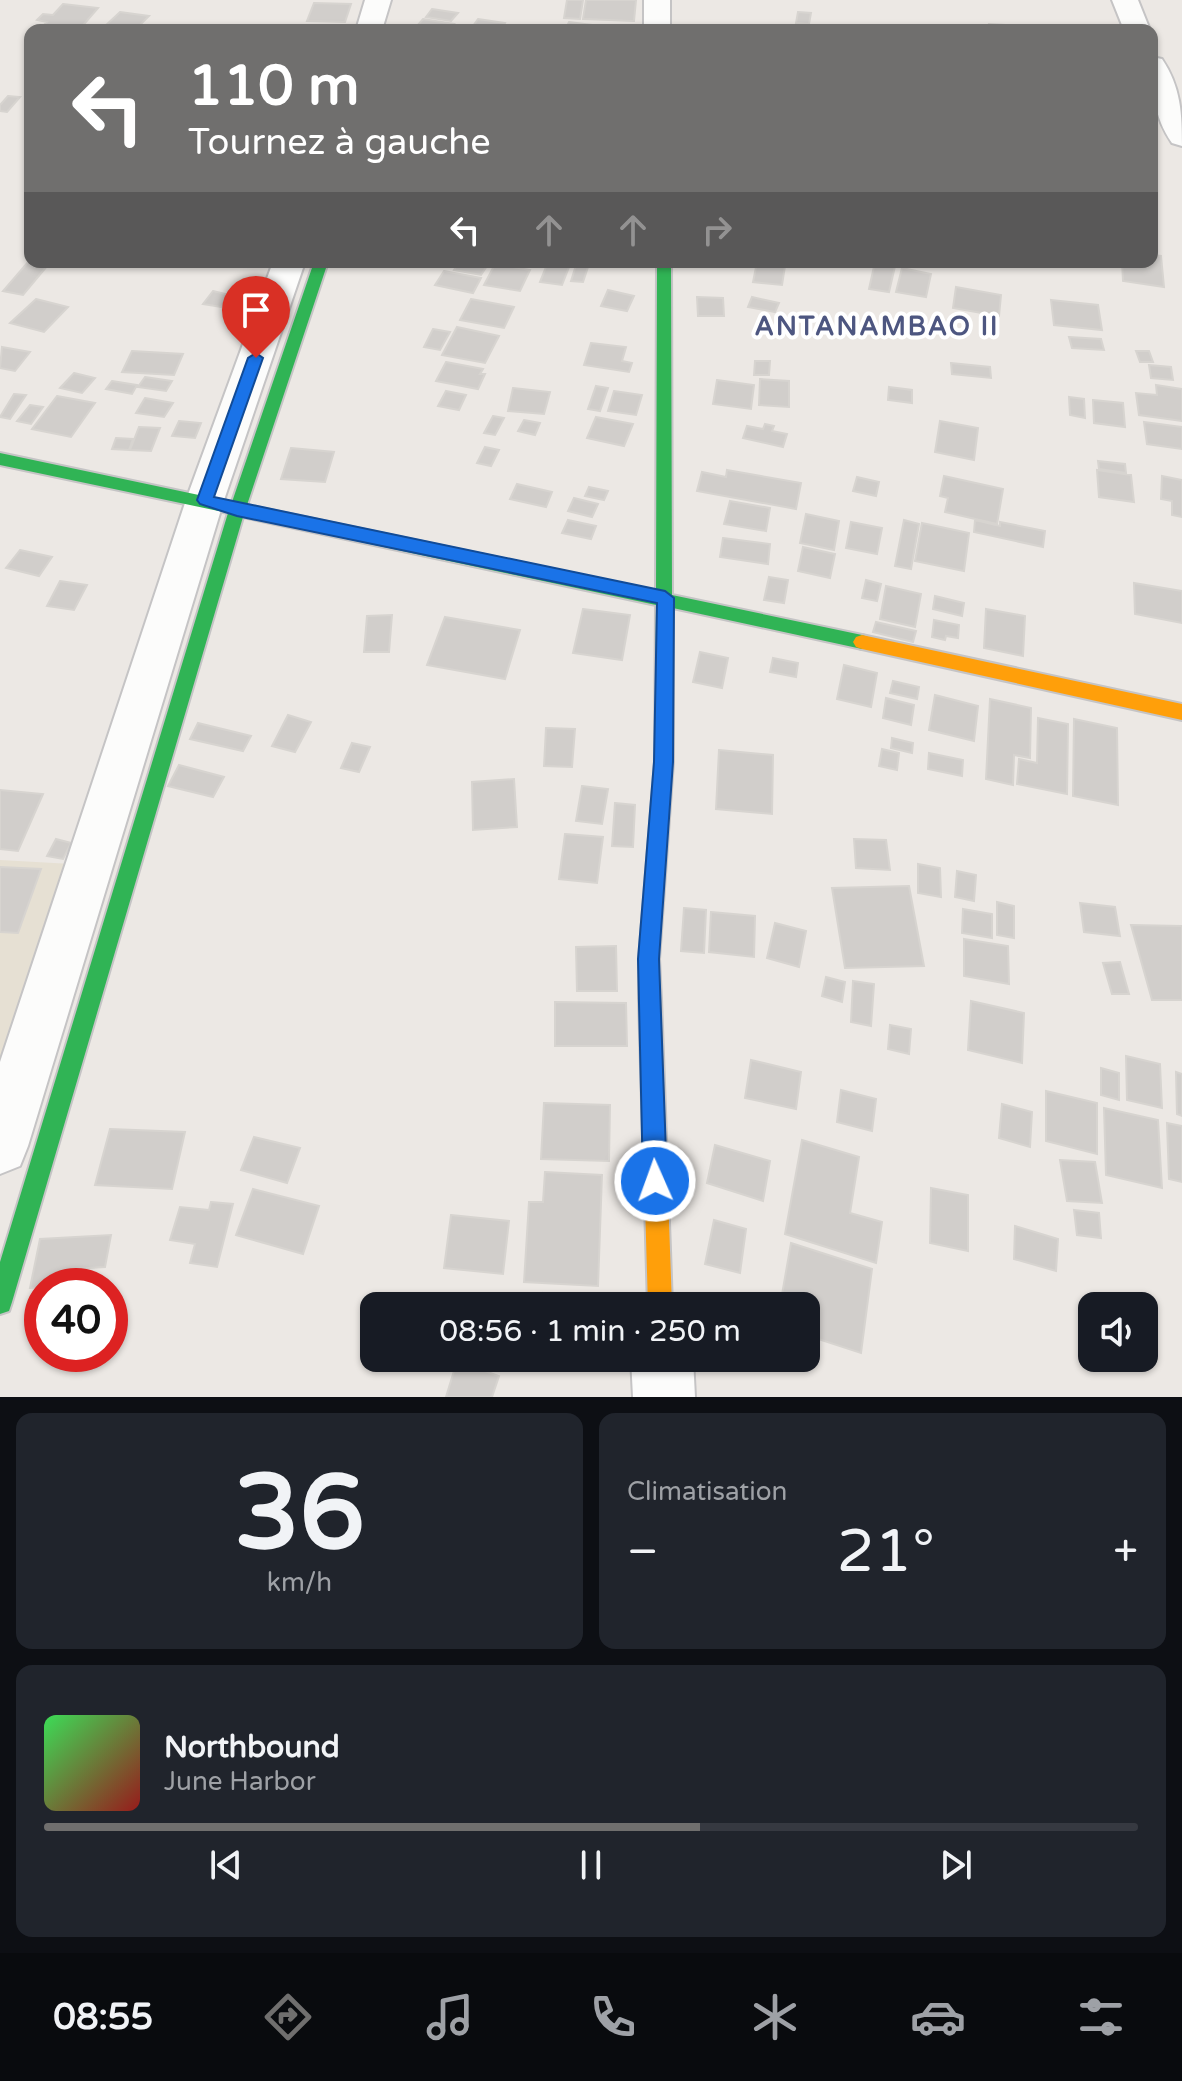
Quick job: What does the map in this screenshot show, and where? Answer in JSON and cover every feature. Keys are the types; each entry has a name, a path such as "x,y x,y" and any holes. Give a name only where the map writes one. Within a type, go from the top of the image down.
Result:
{"street":[{"path":"371,24 378,0"},
{"path":"657,0 657,24"},
{"path":"1125,0 1135,24"},
{"path":"1158,79 1182,137"},
{"path":"0,1302 287,268"},
{"path":"0,1146 221,505 319,268"},
{"path":"660,1292 649,959 664,762 664,268"},
{"path":"0,459 665,598 1182,712"},
{"path":"663,1372 664,1397"}],"shaded area":[{"path":"0,860 72,864 0,1074"}],"building":[{"path":"567,0 583,0 580,19 564,18"},
{"path":"586,0 636,0 634,21 583,19"},
{"path":"314,3 351,4 345,22 307,21"},
{"path":"63,4 98,8 84,24 45,24 47,22 37,20 43,14 53,15"},
{"path":"432,9 458,13 451,21 426,17"},
{"path":"120,12 149,16 141,24 107,24"},
{"path":"798,12 811,13 809,24 796,23"},
{"path":"423,19 454,24 419,24"},
{"path":"478,19 505,23 504,24 474,24"},
{"path":"8,96 20,97 7,112 0,111 0,105"},
{"path":"1158,256 1161,256 1164,287 1123,281 1122,268 1158,268"},
{"path":"24,267 46,268 23,295 3,291"},
{"path":"455,268 486,268 481,275"},
{"path":"493,268 530,270 520,291 484,285"},
{"path":"546,268 569,268 562,285 540,282"},
{"path":"575,268 588,268 583,282 571,281"},
{"path":"756,268 785,268 782,285 753,282"},
{"path":"874,268 895,268 889,292 869,289"},
{"path":"902,268 931,274 926,297 896,292"},
{"path":"444,271 481,278 473,293 435,285"},
{"path":"956,287 1001,295 999,316 953,308"},
{"path":"608,290 634,296 627,311 601,306"},
{"path":"213,291 230,295 221,307 203,304"},
{"path":"697,297 723,298 724,316 698,316"},
{"path":"752,297 779,303 775,312 748,307"},
{"path":"36,299 68,307 44,332 10,323"},
{"path":"471,299 514,307 504,328 460,320"},
{"path":"1051,300 1098,305 1102,330 1054,325"},
{"path":"457,327 499,336 485,363 442,355"},
{"path":"433,329 450,332 440,350 424,347"},
{"path":"1069,337 1101,339 1104,350 1072,348"},
{"path":"591,343 626,347 622,361 632,363 629,372 584,365"},
{"path":"2,347 30,352 15,371 0,368"},
{"path":"132,351 183,354 174,375 122,372"},
{"path":"1136,351 1149,351 1153,362 1140,362"},
{"path":"755,361 770,361 769,375 754,375"},
{"path":"446,362 483,369 480,374 485,374 478,389 436,381"},
{"path":"951,363 990,367 991,378 952,374"},
{"path":"1149,365 1171,367 1173,380 1151,378"},
{"path":"74,373 95,378 82,393 60,388"},
{"path":"145,377 172,381 166,391 138,387"},
{"path":"760,379 789,381 789,407 759,405"},
{"path":"717,380 754,385 751,409 713,404"},
{"path":"112,381 137,385 132,394 106,389"},
{"path":"1156,385 1182,389 1182,421 1139,415 1136,393 1157,395"},
{"path":"596,386 608,388 600,411 588,409"},
{"path":"889,387 912,390 912,403 888,400"},
{"path":"513,388 550,392 544,414 508,411"},
{"path":"446,391 466,395 459,410 438,406"},
{"path":"614,391 642,395 636,415 608,411"},
{"path":"14,394 26,395 10,419 0,417"},
{"path":"57,396 95,403 71,437 32,429"},
{"path":"1069,397 1084,399 1085,418 1070,415"},
{"path":"145,398 173,403 164,417 136,413"},
{"path":"1093,400 1123,403 1125,427 1094,423"},
{"path":"30,405 43,407 31,424 17,421"},
{"path":"493,416 504,418 495,435 484,433"},
{"path":"596,417 633,424 624,446 587,438"},
{"path":"524,420 540,423 535,435 518,431"},
{"path":"179,421 201,423 195,438 172,436"},
{"path":"940,421 978,428 974,460 935,452"},
{"path":"1144,422 1182,427 1182,449 1147,444"},
{"path":"765,424 774,426 772,431 787,434 783,447 743,438 747,426 763,429"},
{"path":"139,427 160,428 151,451 130,450"},
{"path":"116,438 133,439 129,450 112,449"},
{"path":"485,447 499,450 491,466 477,463"},
{"path":"291,448 334,452 325,482 281,479"},
{"path":"1098,461 1125,464 1126,473 1099,469"},
{"path":"727,470 801,483 796,509 697,491 702,472 726,477"},
{"path":"1097,470 1131,475 1134,502 1099,497"},
{"path":"944,476 1003,489 997,524 945,512 948,498 940,496"},
{"path":"1162,476 1182,480 1182,517 1172,515 1172,501 1161,499"},
{"path":"857,477 879,482 876,496 853,491"},
{"path":"517,484 552,492 546,507 510,499"},
{"path":"589,487 608,491 604,500 585,496"},
{"path":"574,498 598,504 592,517 568,511"},
{"path":"730,501 770,508 766,531 724,524"},
{"path":"806,514 839,521 834,550 800,543"},
{"path":"568,520 596,526 591,539 562,533"},
{"path":"904,520 919,524 911,569 895,566"},
{"path":"975,520 1045,531 1043,547 974,532"},
{"path":"851,522 882,528 877,554 846,548"},
{"path":"922,523 969,533 964,571 915,561"},
{"path":"723,538 770,544 768,564 720,557"},
{"path":"803,547 835,554 830,578 798,571"},
{"path":"20,550 52,557 39,576 6,568"},
{"path":"769,577 788,580 784,603 764,600"},
{"path":"866,580 881,584 877,601 862,598"},
{"path":"60,581 87,585 74,610 47,606"},
{"path":"1134,583 1182,591 1182,623 1135,614"},
{"path":"886,586 921,594 915,627 880,619"},
{"path":"935,596 964,603 962,616 933,609"},
{"path":"583,609 630,615 622,660 573,653"},
{"path":"986,609 1025,616 1023,656 984,648"},
{"path":"392,615 389,652 364,652 367,616"},
{"path":"445,617 520,630 505,679 427,665"},
{"path":"934,620 959,625 958,638 946,636 945,640 932,637"},
{"path":"876,622 916,631 913,642 873,632"},
{"path":"700,652 728,658 722,688 693,682"},
{"path":"773,658 798,663 796,677 770,672"},
{"path":"844,665 877,673 871,707 837,699"},
{"path":"893,681 919,687 917,699 890,693"},
{"path":"935,695 978,706 974,741 929,730"},
{"path":"886,698 914,705 911,725 883,718"},
{"path":"990,699 1031,708 1030,758 1014,755 1013,785 986,779"},
{"path":"288,715 311,722 295,752 272,746"},
{"path":"1038,718 1068,724 1067,794 1017,784 1019,759 1037,763"},
{"path":"1074,719 1117,728 1118,805 1073,796"},
{"path":"198,723 251,736 243,751 190,739"},
{"path":"546,728 575,729 572,767 544,766"},
{"path":"892,738 913,743 912,753 891,748"},
{"path":"352,743 370,747 359,772 341,768"},
{"path":"882,749 899,753 897,770 879,766"},
{"path":"719,750 773,755 772,814 716,809"},
{"path":"929,753 963,760 962,776 928,769"},
{"path":"179,765 224,777 213,797 168,786"},
{"path":"514,779 517,827 473,830 472,782"},
{"path":"582,786 608,789 602,824 576,821"},
{"path":"0,790 43,794 18,851 0,849"},
{"path":"615,803 635,805 633,847 612,846"},
{"path":"565,834 603,837 597,883 559,879"},
{"path":"56,839 71,843 63,859 47,856"},
{"path":"854,839 886,840 890,870 856,868"},
{"path":"918,864 940,868 941,897 918,893"},
{"path":"0,867 41,869 18,933 0,932"},
{"path":"957,871 976,875 974,901 955,897"},
{"path":"909,886 924,966 845,968 832,888"},
{"path":"997,902 1014,906 1014,938 997,935"},
{"path":"1080,903 1115,907 1120,936 1084,932"},
{"path":"684,908 706,910 704,953 681,951"},
{"path":"963,909 992,914 992,938 962,933"},
{"path":"711,912 755,916 754,957 709,952"},
{"path":"775,923 806,931 799,967 767,958"},
{"path":"1131,925 1182,926 1182,1000 1152,1000"},
{"path":"964,939 1008,946 1009,984 964,976"},
{"path":"616,946 617,991 577,991 576,947"},
{"path":"1120,962 1129,994 1112,994 1103,963"},
{"path":"826,977 845,982 842,1002 822,996"},
{"path":"853,981 874,984 871,1026 851,1022"},
{"path":"971,1001 1024,1013 1022,1063 968,1050"},
{"path":"555,1002 626,1003 627,1046 555,1046"},
{"path":"890,1025 911,1029 909,1054 888,1049"},
{"path":"1126,1056 1160,1064 1162,1108 1127,1100"},
{"path":"751,1060 801,1072 796,1109 745,1098"},
{"path":"1101,1068 1119,1073 1119,1100 1101,1095"},
{"path":"1176,1072 1182,1074 1182,1116 1177,1114"},
{"path":"841,1090 876,1099 872,1131 837,1122"},
{"path":"1046,1091 1097,1103 1097,1154 1046,1141"},
{"path":"544,1103 610,1105 609,1161 541,1159"},
{"path":"1002,1104 1032,1112 1030,1147 999,1138"},
{"path":"1104,1108 1158,1120 1162,1188 1106,1175"},
{"path":"1167,1123 1182,1126 1182,1182 1169,1179"},
{"path":"110,1129 185,1132 172,1189 95,1185"},
{"path":"254,1137 300,1148 287,1183 241,1170"},
{"path":"802,1140 859,1157 850,1213 882,1222 876,1263 785,1234"},
{"path":"715,1145 770,1161 763,1201 707,1183"},
{"path":"1060,1160 1095,1162 1102,1203 1067,1201"},
{"path":"545,1172 602,1175 598,1286 524,1282 529,1202 543,1202"},
{"path":"931,1188 968,1195 968,1251 930,1243"},
{"path":"253,1189 319,1206 303,1254 236,1235"},
{"path":"211,1202 233,1204 217,1267 190,1263 195,1244 170,1240 180,1207 209,1210"},
{"path":"1074,1210 1099,1213 1101,1238 1077,1235"},
{"path":"451,1215 509,1221 503,1274 444,1268"},
{"path":"714,1220 746,1229 740,1273 705,1264"},
{"path":"1015,1226 1058,1239 1056,1271 1014,1259"},
{"path":"111,1235 105,1267 88,1268 34,1268 40,1239"},
{"path":"791,1243 872,1269 861,1353 820,1340 820,1292 782,1292"},
{"path":"454,1372 488,1372 499,1376 492,1397 446,1397"}],"traffic: fast":[{"path":"0,1302 237,510 319,268"},
{"path":"650,999 649,959 664,762 664,268"},
{"path":"0,459 862,642"}],"traffic: slow":[{"path":"862,642 1182,712"},
{"path":"650,999 660,1292"}],"district":[{"name":"ANTANAMBAO II","path":"877,326"}],"route":[{"path":"256,358 205,500 237,510 665,598 664,762 649,959 655,1181"}]}
